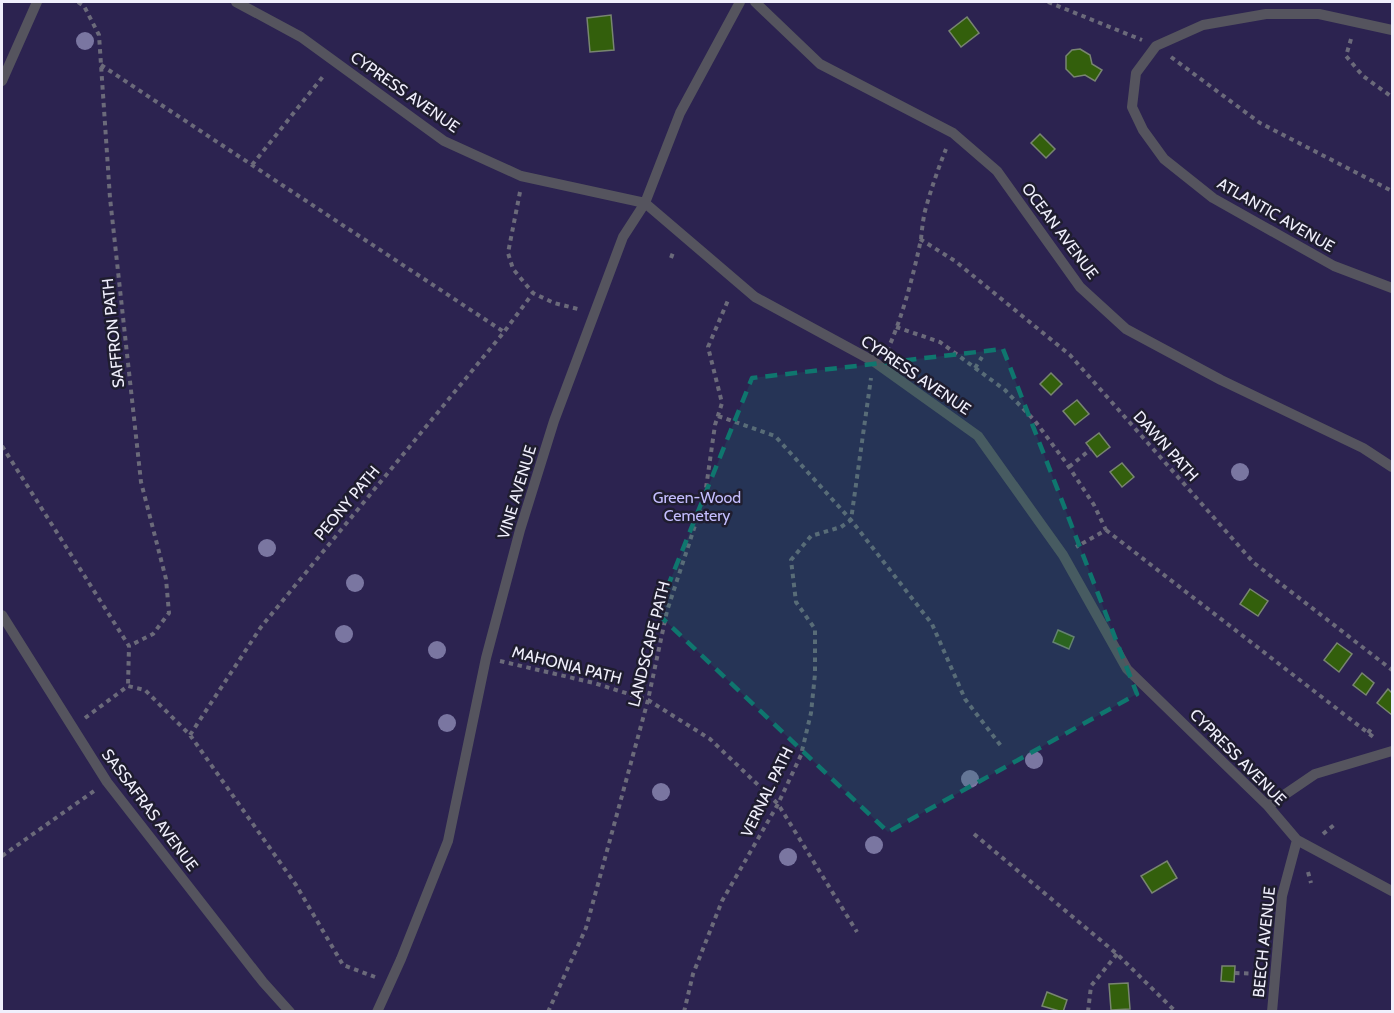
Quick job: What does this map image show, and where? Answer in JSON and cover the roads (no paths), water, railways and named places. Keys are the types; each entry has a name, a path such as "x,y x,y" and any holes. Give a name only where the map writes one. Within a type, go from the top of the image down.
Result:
{"lane":[{"path":"2,81 37,2"},
{"name":"CYPRESS AVENUE","path":"236,2 301,37 444,141 523,177 645,203 755,297 873,361 978,436 1063,555 1127,669 1268,806 1297,840 1392,891"},
{"name":"VINE AVENUE","path":"377,1011 448,841 486,658 520,530 551,432 624,237 645,203 680,113 740,2"},
{"name":"OCEAN AVENUE","path":"755,2 820,64 952,133 997,171 1080,287 1126,329 1221,380 1363,448 1392,467"},
{"name":"ATLANTIC AVENUE","path":"1392,30 1319,14 1266,14 1203,25 1156,46 1136,73 1132,107 1143,130 1164,159 1223,204 1335,266 1392,288"},
{"name":"SASSAFRAS AVENUE","path":"2,615 107,782 263,982 290,1011"},
{"path":"1268,806 1315,774 1391,751"},
{"name":"BEECH AVENUE","path":"1272,1011 1282,896 1297,840"}],"park label":[{"name":"Green-Wood Cemetery","path":"697,506"}]}
